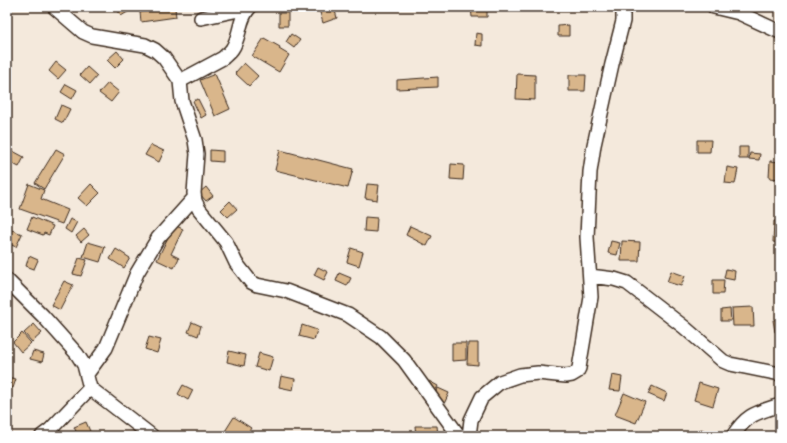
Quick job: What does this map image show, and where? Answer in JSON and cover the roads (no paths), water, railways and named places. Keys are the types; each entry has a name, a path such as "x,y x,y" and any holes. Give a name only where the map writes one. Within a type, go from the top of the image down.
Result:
{"street":[{"path":"54,7 83,32 92,36 145,45 155,50 164,58 180,81 182,101 195,140 197,154 194,198 199,209 226,242 236,263 252,282 257,285 286,291 348,315 380,337 404,360 459,436"},
{"path":"469,436 471,420 482,397 500,382 520,375 538,374 566,376 577,372 591,297 587,237 590,172 594,145 623,21 624,7"},
{"path":"714,7 739,13 780,32"},
{"path":"180,81 223,58 229,53 233,48 243,16 249,8"},
{"path":"201,18 249,8"},
{"path":"87,374 106,348 137,273 158,238 194,198"},
{"path":"590,276 614,279 627,283 684,327 723,361 730,364 780,374"},
{"path":"7,280 43,316 77,354 84,365 90,388 152,436"},
{"path":"42,436 50,430 90,388"},
{"path":"733,436 739,426 750,416 780,404"}]}
